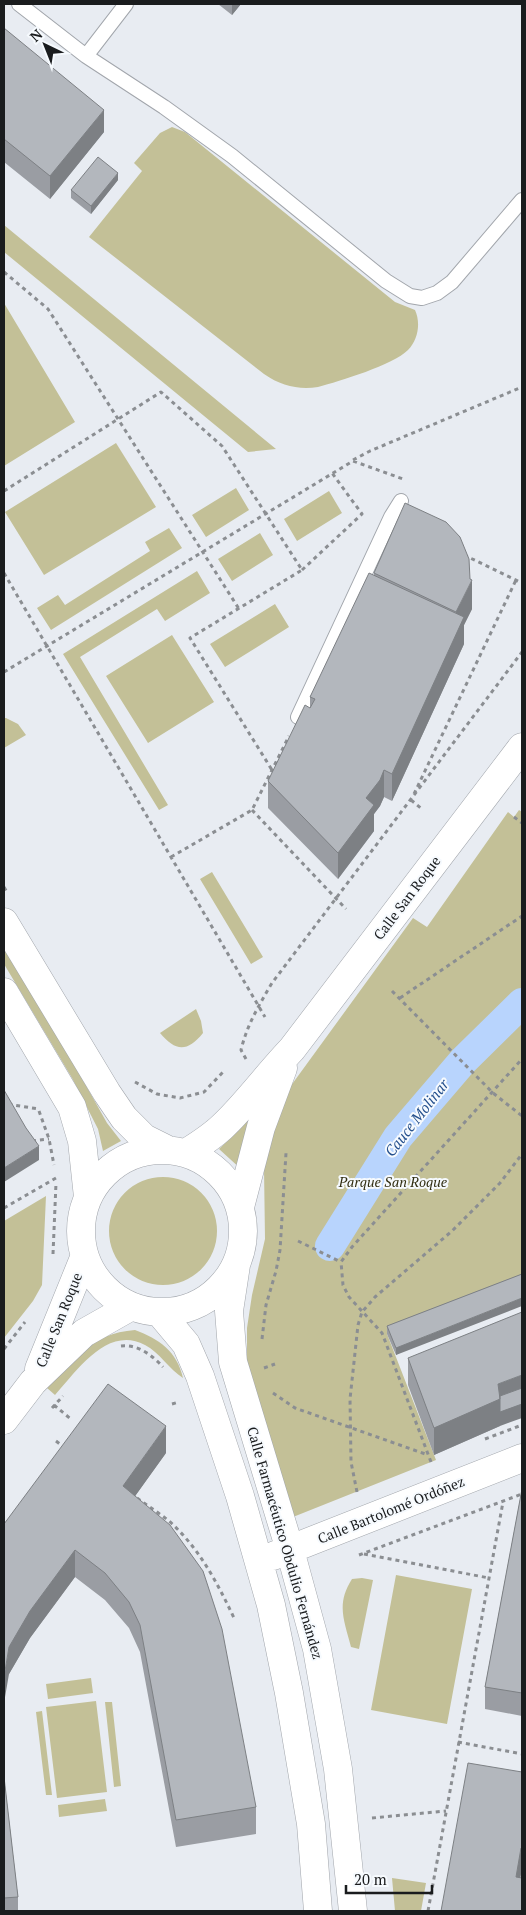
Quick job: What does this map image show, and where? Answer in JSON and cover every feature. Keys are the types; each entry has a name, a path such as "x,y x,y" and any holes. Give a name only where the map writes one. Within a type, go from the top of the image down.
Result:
{"street":[{"name":"Calle San Roque","path":"176,1151 205,1141 224,1126 270,1072 292,1050 522,746"},
{"path":"6,909 107,1093 124,1118 144,1138 210,1164 228,1183 240,1207 244,1236 236,1265 218,1291 191,1308 160,1313 130,1307 102,1287 84,1258 80,1228 88,1198 106,1171 134,1154 176,1151"},
{"path":"4,992 72,1107 82,1141 88,1198"},
{"name":"Calle San Roque","path":"240,1207 260,1127 276,1084 292,1050"},
{"name":"Calle San Roque","path":"29,1388 84,1258"},
{"name":"Calle Farmacéutico Obdulio Fernández","path":"236,1265 229,1311 233,1362 290,1550 317,1649 338,1769 353,1911"},
{"name":"Calle San Roque","path":"4,1420 29,1388 84,1333 130,1307"},
{"path":"160,1313 186,1344 200,1376 240,1496 271,1605 311,1824 318,1911"},
{"name":"Calle Bartolomé Ordóñez","path":"259,1561 522,1458"}],"lane":[{"path":"19,4 86,56 164,107 232,156 386,282 410,296 422,298 437,293 452,282 522,200"},
{"path":"86,56 126,4"},
{"path":"298,718 391,517 401,501"}],"path":[{"path":"4,272 48,310 239,609"},
{"path":"4,672 352,460 522,387"},
{"path":"4,491 161,392 222,446 302,570"},
{"path":"352,460 410,481"},
{"path":"272,770 190,638 302,570 362,514 332,473"},
{"path":"455,551 522,583"},
{"path":"4,573 265,1017"},
{"path":"411,800 516,580"},
{"path":"248,1064 241,1050 250,1022 272,983 522,652"},
{"path":"171,858 252,810 298,718"},
{"path":"411,800 422,809"},
{"path":"252,810 346,909"},
{"path":"514,817 522,823"},
{"path":"4,887 6,909"},
{"path":"400,998 522,916"},
{"path":"392,991 493,1093 522,1116"},
{"path":"431,1462 382,1333 349,1296 343,1285 341,1262 352,1246 522,1059"},
{"path":"133,1081 157,1094 180,1098 204,1092 224,1071"},
{"path":"4,1098 8,1104 38,1109"},
{"path":"33,1101 38,1109 48,1139 56,1178 53,1255"},
{"path":"26,1142 48,1139"},
{"path":"233,1362 257,1353 261,1349 266,1305 280,1250 287,1144"},
{"path":"358,1492 351,1462 350,1399 358,1325 362,1312 375,1297 452,1231 500,1183 522,1154"},
{"path":"4,1208 56,1178"},
{"path":"298,1241 341,1262"},
{"path":"4,1349 30,1316"},
{"path":"382,1333 391,1329"},
{"path":"117,1347 137,1348 149,1354 164,1367"},
{"path":"29,1388 45,1410 50,1410 68,1390"},
{"path":"273,1393 296,1408 428,1455"},
{"path":"56,1441 69,1450"},
{"path":"355,1557 522,1494"},
{"path":"135,1496 169,1522 194,1548 216,1581 234,1618"},
{"path":"428,1911 503,1502"},
{"path":"363,1554 489,1578"},
{"path":"458,1742 522,1754"},
{"path":"371,1818 446,1811"}],"green space":[{"path":"172,127 185,132 395,302 415,310 418,320 418,331 408,350 401,356 379,367 318,387 304,388 284,384 264,374 89,237 142,171 134,163 160,133"},
{"path":"4,225 276,449 248,452 4,252"},
{"path":"4,303 75,422 4,466"},
{"path":"116,443 156,507 44,575 5,512"},
{"path":"236,488 249,510 206,537 192,515"},
{"path":"329,491 342,513 297,541 284,519"},
{"path":"169,528 182,548 51,630 37,608 58,595 65,605 150,551 145,542"},
{"path":"260,533 273,555 232,581 218,559"},
{"path":"197,571 210,593 165,621 157,609 80,657 168,805 159,810 63,654"},
{"path":"275,604 289,627 225,667 210,644"},
{"path":"172,635 214,702 148,743 106,676"},
{"path":"4,718 18,724 26,735 4,748"},
{"name":"Parque San Roque","path":"519,810 522,812 522,1281 387,1334 436,1460 288,1519 247,1383 247,1328 252,1295 265,1239 264,1168 282,1098 413,918 427,927 508,812 514,817"},
{"path":"212,872 263,957 251,964 200,879"},
{"path":"4,948 70,1057 107,1123 121,1141 103,1151 98,1129 72,1078 4,964"},
{"path":"196,1009 203,1033 192,1044 186,1047 176,1046 165,1039 160,1033"},
{"path":"259,1104 242,1170 219,1149 240,1129"},
{"path":"163,1177 184,1181 202,1192 213,1210 217,1231 213,1252 202,1270 184,1281 163,1285 142,1281 124,1270 113,1252 109,1231 113,1210 124,1192 142,1181"},
{"path":"46,1196 42,1285 33,1301 4,1338 4,1221"},
{"path":"135,1330 159,1342 172,1353 183,1378 155,1352 145,1345 131,1340 118,1341 94,1354 83,1363 55,1395 47,1388 75,1357 95,1342 119,1332"},
{"path":"396,1575 472,1589 447,1724 371,1710"},
{"path":"352,1579 373,1580 359,1649 351,1647 344,1620 343,1604 344,1596"},
{"path":"91,1678 93,1693 48,1699 46,1684"},
{"path":"96,1701 107,1792 57,1798 46,1707"},
{"path":"105,1702 112,1702 121,1786 114,1787"},
{"path":"42,1711 52,1795 46,1795 36,1712"},
{"path":"105,1799 107,1811 59,1817 58,1805"},
{"path":"392,1878 426,1883 421,1911 395,1911"}],"building":[{"path":"4,28 104,110 50,176 4,139"},
{"path":"98,157 118,173 91,206 71,190"},
{"path":"405,503 446,522 460,537 469,559 470,579 472,580 456,612 374,573"},
{"path":"369,573 464,617 392,774 384,770 380,780 366,798 374,805 338,853 268,781 305,705 310,708 315,699 310,697"},
{"path":"4,1090 39,1146 4,1168"},
{"path":"522,1274 522,1298 396,1348 387,1326"},
{"path":"522,1312 522,1375 498,1384 500,1399 434,1428 408,1358"},
{"path":"108,1384 166,1426 123,1486 170,1525 203,1571 222,1629 256,1807 176,1820 140,1625 129,1602 105,1573 75,1550 30,1611 9,1647 4,1677 4,1524"},
{"path":"522,1388 522,1404 500,1412 500,1396"},
{"path":"522,1489 522,1693 485,1687"},
{"path":"468,1763 522,1772 522,1848 516,1877 522,1878 522,1911 441,1911"},
{"path":"4,1777 18,1897 4,1898"}],"waterway":[{"name":"Cauce Molinar","path":"330,1246 398,1137 463,1061 522,1003"}]}
